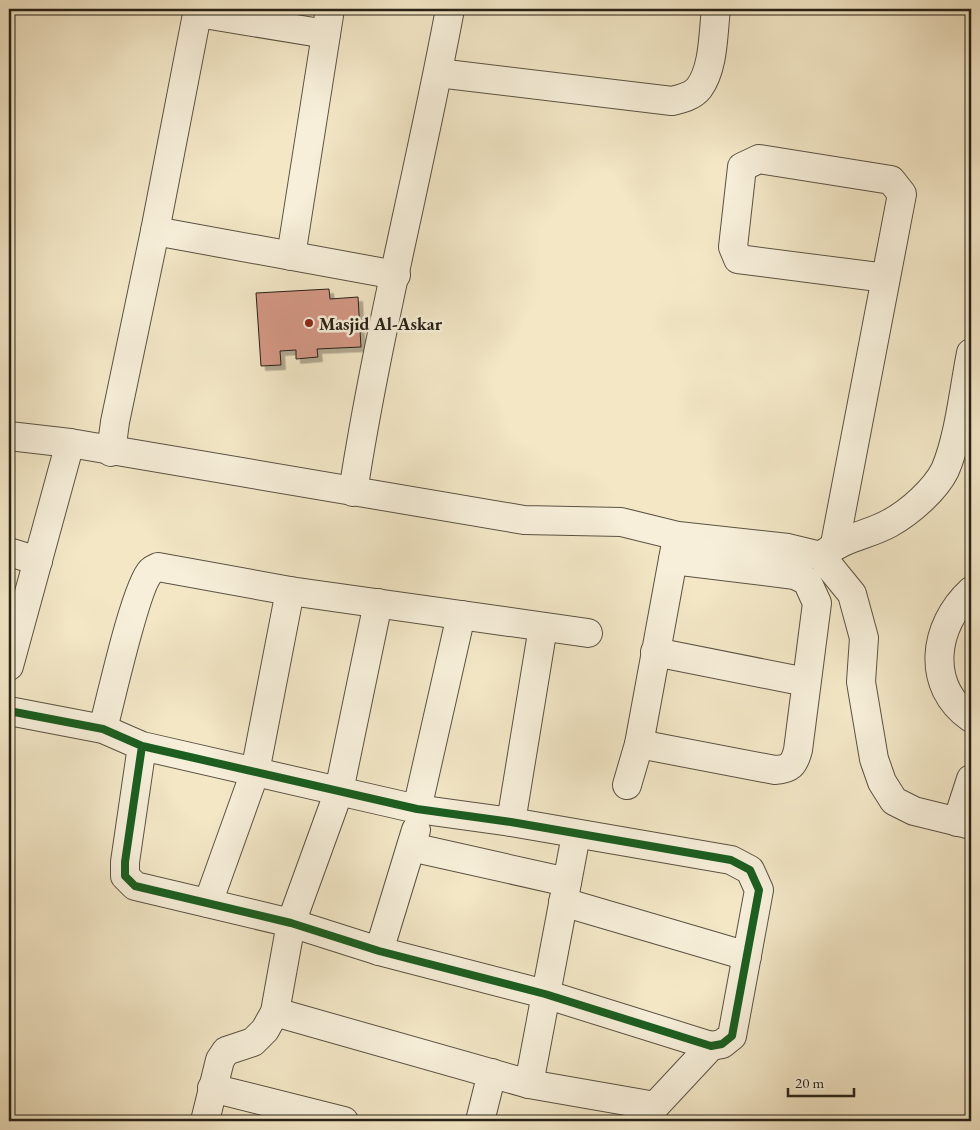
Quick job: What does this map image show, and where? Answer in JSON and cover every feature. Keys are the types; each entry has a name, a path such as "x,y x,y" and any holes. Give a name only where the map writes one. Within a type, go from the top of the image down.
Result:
{"street":[{"path":"353,492 366,411 396,275 450,9"},
{"path":"438,73 672,101 683,99 698,90 707,73 716,9"},
{"path":"111,452 114,422 155,231 198,11 328,21 291,256"},
{"path":"886,278 738,259 733,247 742,166 758,159 891,180 902,194 886,278 828,550 852,594 864,638 861,682 874,758 882,782 894,801 914,810 964,824 971,779"},
{"path":"155,231 396,275"},
{"path":"675,548 828,550 890,523 932,488 944,471 951,453 971,353"},
{"path":"9,436 70,444 524,520 621,522 675,548 795,575 807,581 817,602 798,750 794,764 787,769 775,770 638,744"},
{"path":"9,666 70,444"},
{"path":"627,785 638,744 675,548"},
{"path":"9,552 38,561"},
{"path":"104,729 136,603 151,571 158,567 290,591 588,633"},
{"path":"208,903 255,772 290,591"},
{"path":"971,591 957,604 947,621 941,643 939,666 943,683 950,698 971,718"},
{"path":"205,1121 220,1060 226,1051 253,1042 265,1030 275,1012 291,924 339,791 378,603"},
{"path":"380,951 411,847 461,615"},
{"path":"511,822 543,627"},
{"path":"655,652 806,682"},
{"path":"9,711 104,729 142,746 419,809 511,822 576,835 731,860 750,870 759,890 732,1036 722,1044 711,1046 545,994 380,951 291,924 135,886 125,876 124,862 142,746"},
{"path":"528,1084 576,835"},
{"path":"411,847 565,892 747,956"},
{"path":"275,1012 528,1084 648,1114 711,1046"},
{"path":"480,1121 492,1073"},
{"path":"212,1088 344,1121"}],"building":[{"name":"Masjid Al-Askar","path":"329,289 330,299 358,297 361,347 317,349 318,357 296,359 296,350 280,351 281,365 261,366 256,293"}],"cycle path":[{"path":"9,711 103,729 142,746 417,809 511,822 731,860 750,870 759,890 732,1036 722,1044 711,1046 545,994 379,951 291,923 135,886 125,876 125,862 142,746"}],"place":[{"name":"Masjid Al-Askar","path":"309,323"}]}
